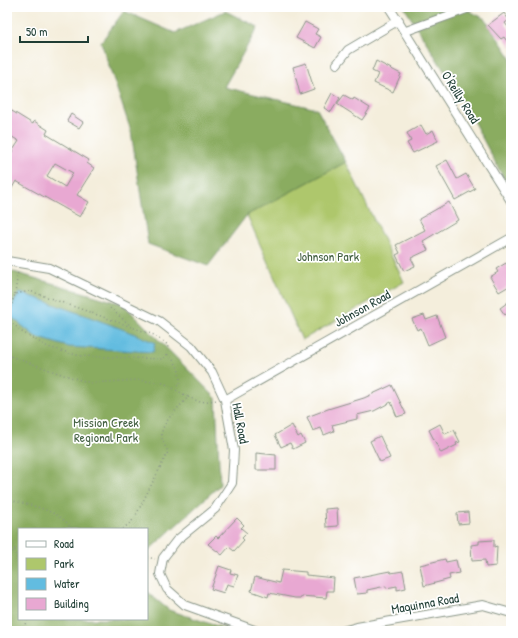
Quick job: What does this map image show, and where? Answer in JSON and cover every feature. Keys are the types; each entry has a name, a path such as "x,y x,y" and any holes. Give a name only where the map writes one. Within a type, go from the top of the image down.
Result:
{"street":[{"name":"O'Reilly Road","path":"389,7 406,31 511,201"},
{"path":"406,31 472,7"},
{"path":"337,64 348,50 399,20"},
{"name":"Johnson Road","path":"224,400 511,238"},
{"name":"Hall Road","path":"7,261 49,268 159,320 190,346 212,372 224,400 234,450 232,483 215,509 177,540 163,558 160,574 168,589 185,605 257,631"},
{"name":"Maquinna Road","path":"342,631 357,626 483,605 511,613"}],"path":[{"path":"15,294 30,291 154,335 168,345 167,354 164,359 80,356 48,347 22,332 7,318 15,294 19,275 16,262"},
{"path":"110,308 132,327"},
{"path":"167,354 174,359 180,369 180,382 175,388"},
{"path":"7,357 10,356 64,376 91,383 138,380 164,383 200,402 224,400"},
{"path":"125,528 134,519 168,452 162,437 162,431 166,423 188,397"},
{"path":"7,499 47,510 58,515 71,528"},
{"path":"7,534 15,550 18,564"},
{"path":"7,556 18,549"},
{"path":"22,631 28,620"}],"green space":[{"path":"404,7 462,7 485,19 511,58 511,192 460,96"},
{"path":"124,11 175,33 225,11 258,27 224,87 317,109 346,162 247,215 208,266 148,244 131,131 101,42"},
{"name":"Johnson Park","path":"346,162 404,282 302,340 247,215"},
{"name":"Mission Creek Regional Park","path":"7,270 123,304 216,398 220,485 148,551 148,528 18,528 18,620 148,620 148,593 169,610 232,631 7,631"}],"water":[{"path":"20,293 120,328 146,339 155,343 153,352 69,347 36,337 9,315 14,302"}],"building":[{"path":"504,13 509,20 505,23 511,31 511,47 504,37 501,39 488,25"},
{"path":"305,22 318,29 315,34 321,37 315,48 296,38"},
{"path":"376,61 401,74 393,92 374,83 378,74 372,71"},
{"path":"306,63 314,89 300,94 293,67"},
{"path":"332,93 340,98 331,112 324,108"},
{"path":"344,95 353,100 354,98 370,108 362,120 337,104"},
{"path":"7,108 33,124 34,121 48,130 46,134 89,160 87,163 94,168 77,195 89,202 80,217 16,181 7,197 7,153 10,155 19,141 7,134","holes":["55,163 73,173 65,187 47,176"]},
{"path":"71,114 83,122 79,128 67,121"},
{"path":"421,125 426,134 433,130 438,141 413,153 407,143 411,141 407,133"},
{"path":"447,160 457,179 466,174 475,189 455,200 436,166"},
{"path":"449,202 458,220 423,241 428,250 411,258 415,266 404,271 396,255 400,253 396,245 425,230 419,219"},
{"path":"506,263 511,272 511,285 499,292 490,277 498,272 496,269"},
{"path":"511,300 511,311 505,315 500,308"},
{"path":"424,315 426,320 437,316 445,337 428,345 421,328 417,330 412,319"},
{"path":"392,385 406,414 397,417 391,402 374,411 357,415 357,419 332,425 334,431 324,435 321,428 313,431 307,417 364,398"},
{"path":"440,424 445,434 454,430 460,442 441,453 429,430"},
{"path":"292,425 298,437 301,435 305,443 293,449 290,443 281,447 275,435"},
{"path":"380,436 390,458 380,462 370,441"},
{"path":"256,453 276,455 276,470 256,470"},
{"path":"337,508 338,526 326,527 325,509"},
{"path":"468,512 469,523 458,524 457,513"},
{"path":"237,518 244,525 241,528 247,533 242,538 244,540 234,551 229,547 222,555 208,544 216,536 218,538"},
{"path":"494,540 494,547 497,546 496,566 486,567 485,560 472,561 471,545 479,544 479,541"},
{"path":"445,559 446,562 456,560 459,573 449,575 450,579 424,586 420,565"},
{"path":"219,566 231,570 230,573 238,575 234,586 227,584 224,593 211,589"},
{"path":"282,570 306,572 306,575 334,578 333,591 327,591 326,598 301,596 301,598 295,598 269,593 268,597 251,591 255,577 279,583"},
{"path":"390,571 391,573 403,571 406,588 397,590 397,586 386,588 386,586 367,590 367,593 357,594 354,578"}]}
